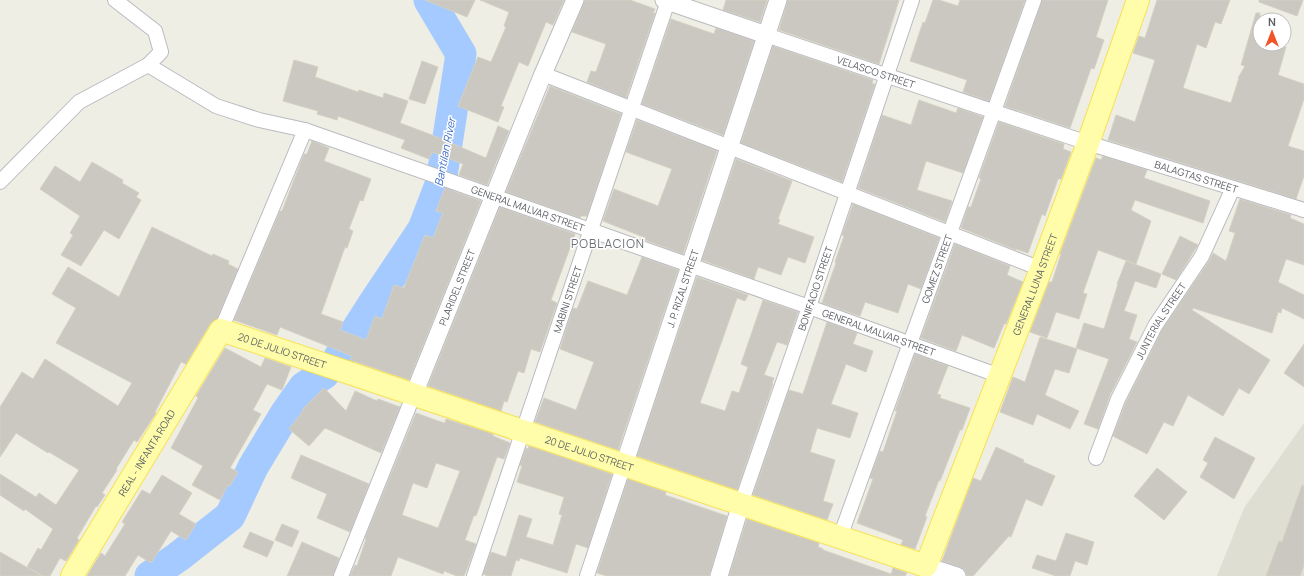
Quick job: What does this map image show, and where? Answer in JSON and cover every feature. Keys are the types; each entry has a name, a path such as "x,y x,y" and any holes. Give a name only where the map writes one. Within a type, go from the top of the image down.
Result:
{"main road":[{"name":"GENERAL LUNA STREET","path":"926,566 1041,269 1088,143 1138,0"},
{"name":"20 DE JULIO STREET","path":"221,330 926,566"},
{"name":"REAL - INFANTA ROAD","path":"72,576 221,330"}],"street":[{"path":"0,182 79,102 148,65 161,52 155,31 116,0"},
{"name":"PLARIDEL STREET","path":"341,576 543,74 575,0"},
{"name":"VELASCO STREET","path":"667,0 766,36 1088,143"},
{"name":"MABINI STREET","path":"474,576 667,0"},
{"name":"J. P. RIZAL STREET","path":"588,576 778,0"},
{"name":"BONIFACIO STREET","path":"719,576 741,504 848,194 912,0"},
{"name":"GOMEZ STREET","path":"840,537 1034,0"},
{"name":"GENERAL MALVAR STREET","path":"148,65 216,106 259,120 305,130 430,173 1000,376"},
{"path":"543,74 1041,269"},
{"path":"221,330 305,130"},
{"name":"BALAGTAS STREET","path":"1088,143 1304,210"},
{"name":"JUNTERIAL STREET","path":"1096,458 1118,399 1155,326 1202,256 1232,188"},
{"name":"20 DE JULIO STREET","path":"926,566 957,576"}],"shaded area":[{"path":"1304,423 1304,576 1217,576 1244,508"}],"building":[{"path":"425,0 475,0 467,17"},
{"path":"480,0 564,0 553,25 546,22 528,66 519,62 501,106 504,107 498,122 458,106 478,57 491,62 506,27 504,26 509,12"},
{"path":"585,0 630,0 655,9 653,13 655,13 626,98 587,82 591,71 596,72 606,44 572,32"},
{"path":"726,0 767,0 760,22 723,10"},
{"path":"788,0 899,0 879,64 779,30"},
{"path":"933,0 939,0 958,6 960,0 1025,0 989,101 963,92 967,80 910,61 923,22 925,23"},
{"path":"1042,0 1108,0 1096,37 1104,40 1094,69 1091,68 1070,128 1005,106"},
{"path":"1157,0 1230,0 1221,24 1215,22 1206,48 1197,44 1183,88 1231,103 1238,78 1245,66 1241,65 1252,27 1252,52 1285,52 1278,75 1304,84 1304,99 1288,146 1304,151 1304,176 1296,199 1108,140 1116,115 1135,122 1155,60 1133,53 1139,36 1145,38"},
{"path":"1259,0 1303,0 1297,16 1292,14 1292,12 1286,12 1259,2"},
{"path":"671,19 714,34 716,28 754,41 723,135 642,104"},
{"path":"773,46 873,80 872,84 875,84 842,182 741,143"},
{"path":"294,60 318,67 315,77 358,92 359,90 383,98 384,93 408,101 400,123 486,158 498,126 509,131 487,185 459,175 463,164 432,152 429,159 401,148 405,140 338,116 337,120 317,114 318,111 283,101"},
{"path":"422,61 438,67 425,104 409,99"},
{"path":"550,86 621,114 587,216 581,216 580,218 506,192"},
{"path":"919,100 956,113 958,108 983,117 963,173 926,161 917,190 952,201 945,222 858,188 882,115 911,125"},
{"path":"637,120 717,151 683,254 645,240 646,238 603,221 614,189 658,206 672,169 626,152"},
{"path":"999,122 1064,144 1063,149 1071,152 1061,179 1058,179 1045,216 1042,214 1028,253 1016,250 961,228 968,207 971,207 981,179 979,178"},
{"path":"312,141 329,148 324,161 371,179 363,201 360,200 349,229 353,231 347,248 345,247 321,314 343,322 340,330 366,340 375,316 382,319 394,285 404,288 425,235 433,238 443,213 436,211 445,188 481,201 409,380 350,360 352,356 280,327 277,335 234,320 280,211 282,211 304,154 307,154"},
{"path":"1103,156 1147,170 1144,178 1210,201 1203,223 1135,200 1131,210 1151,221 1136,264 1098,250 1083,293 1087,294 1079,319 1056,312 1047,338 1030,332 1049,282 1052,282 1060,254 1096,158 1101,160"},
{"path":"736,159 792,181 778,219 780,220 778,224 814,237 805,263 788,257 781,275 758,267 754,279 702,260"},
{"path":"92,162 123,180 122,183 139,193 136,197 141,200 119,239 104,230 81,266 61,255 73,235 70,233 80,216 40,189 55,166 80,182"},
{"path":"1240,199 1291,215 1290,218 1304,224 1304,265 1286,259 1278,282 1304,295 1304,319 1282,308 1281,313 1278,312 1272,333 1193,308 1192,310 1270,360 1249,394 1239,388 1223,416 1188,395 1173,426 1164,422 1147,454 1113,436 1126,402 1162,330 1213,253 1226,261 1235,233 1229,231"},
{"path":"853,204 939,238 921,289 908,284 898,313 865,302 860,316 822,303 836,263 835,262 844,236 842,235"},
{"path":"500,207 575,234 551,300 557,303 540,352 531,349 524,373 518,371 507,402 504,401 501,411 428,386"},
{"path":"152,227 212,256 213,254 229,261 228,264 238,269 217,319 210,324 186,364 181,362 155,412 156,413 137,442 134,440 116,469 117,470 102,493 105,495 97,507 96,506 77,538 79,540 66,561 60,558 50,576 43,576 27,567 38,548 41,550 53,529 25,509 24,511 0,495 0,474 36,497 39,493 56,505 79,470 16,433 0,457 0,407 22,372 33,379 45,359 118,406 132,383 56,343 76,308 52,294 68,267 119,297"},
{"path":"1180,236 1198,245 1176,280 1162,274"},
{"path":"955,244 1010,266 1007,275 1023,282 1006,324 1004,324 994,348 962,335 956,351 921,338"},
{"path":"642,257 678,270 618,450 535,422 544,398 576,410 594,362 560,349 573,308 577,309 588,281 627,295"},
{"path":"1126,261 1161,274 1156,288 1135,281 1124,311 1137,315 1129,339 1137,342 1110,395 1098,429 1084,424 1109,359 1076,348 1084,323 1104,329 1117,284"},
{"path":"697,277 748,295 745,301 737,298 700,403 725,411 732,391 739,393 748,367 741,364 763,300 798,312 787,345 777,342 764,375 774,378 773,384 737,490 637,456"},
{"path":"827,322 857,333 853,344 873,351 866,372 846,364 831,404 858,413 850,438 817,428 810,452 835,460 823,501 833,504 827,520 753,495 789,390 803,394"},
{"path":"1040,337 1077,349 1069,373 1055,369 1045,395 1079,411 1070,429 1037,414 1033,425 1000,412 1013,377 1025,382"},
{"path":"1304,344 1304,387 1284,373"},
{"path":"225,348 261,367 265,358 291,367 282,390 267,384 253,410 261,414 230,468 238,472 230,486 228,485 220,500 192,485 203,466 171,448 198,398 196,396"},
{"path":"915,354 948,366 937,394 941,395 940,398 970,408 940,481 939,480 925,516 927,517 915,549 901,545 903,540 857,523 873,479 870,478 880,451 883,452 897,411 895,411"},
{"path":"324,388 346,411 355,391 377,401 378,399 400,407 381,453 325,428 309,446 289,429 303,411 302,410"},
{"path":"416,413 445,423 446,419 493,434 493,436 510,443 504,459 497,457 476,516 474,515 465,540 476,544 464,576 457,576 444,571 443,574 398,557 391,576 350,576 355,565 357,566 366,539 365,538","holes":["436,463 460,471 438,528 402,515 413,483 427,488"]},
{"path":"1215,437 1255,458 1234,499 1200,477 1208,463 1203,460"},
{"path":"529,446 612,474 588,548 576,544 567,573 520,558 519,561 516,560 511,576 488,576 483,574 491,552 506,557 519,515 532,519 526,537 553,545 562,515 559,514 564,497 517,482 522,466 520,465 526,448 528,449"},
{"path":"996,447 1024,460 1023,462 1055,476 1042,506 1026,499 1011,537 1009,536 973,576 967,576 965,570 960,567 942,561 973,478 981,481"},
{"path":"301,455 369,484 350,532 317,518 327,494 291,478"},
{"path":"1157,468 1187,492 1164,520 1134,496"},
{"path":"162,475 192,493 179,514 196,524 186,540 171,531 151,563 138,555 125,576 87,576 101,553 105,556 125,524 122,522 142,490 150,494"},
{"path":"628,479 666,492 665,495 727,516 709,576 607,576 597,573"},
{"path":"1302,485 1304,486 1304,565 1300,576 1266,576 1279,541 1282,542"},
{"path":"747,519 819,543 818,547 823,550 891,575 893,568 907,573 905,576 729,576"},
{"path":"282,524 299,531 292,547 275,540"},
{"path":"250,532 274,542 267,557 243,547"},
{"path":"1066,533 1094,542 1087,565 1075,561 1070,576 1056,576 1032,568 1037,555 1056,561"},
{"path":"302,542 339,558 333,576 287,576"},
{"path":"0,552 42,576 0,576"}],"waterway":[{"name":"Bantilan River","path":"339,357 423,229 441,182 461,54 429,0"},
{"path":"150,576 178,557 230,516 253,467 285,414 304,387 324,374"}],"district":[{"name":"POBLACION","path":"608,244"}]}
